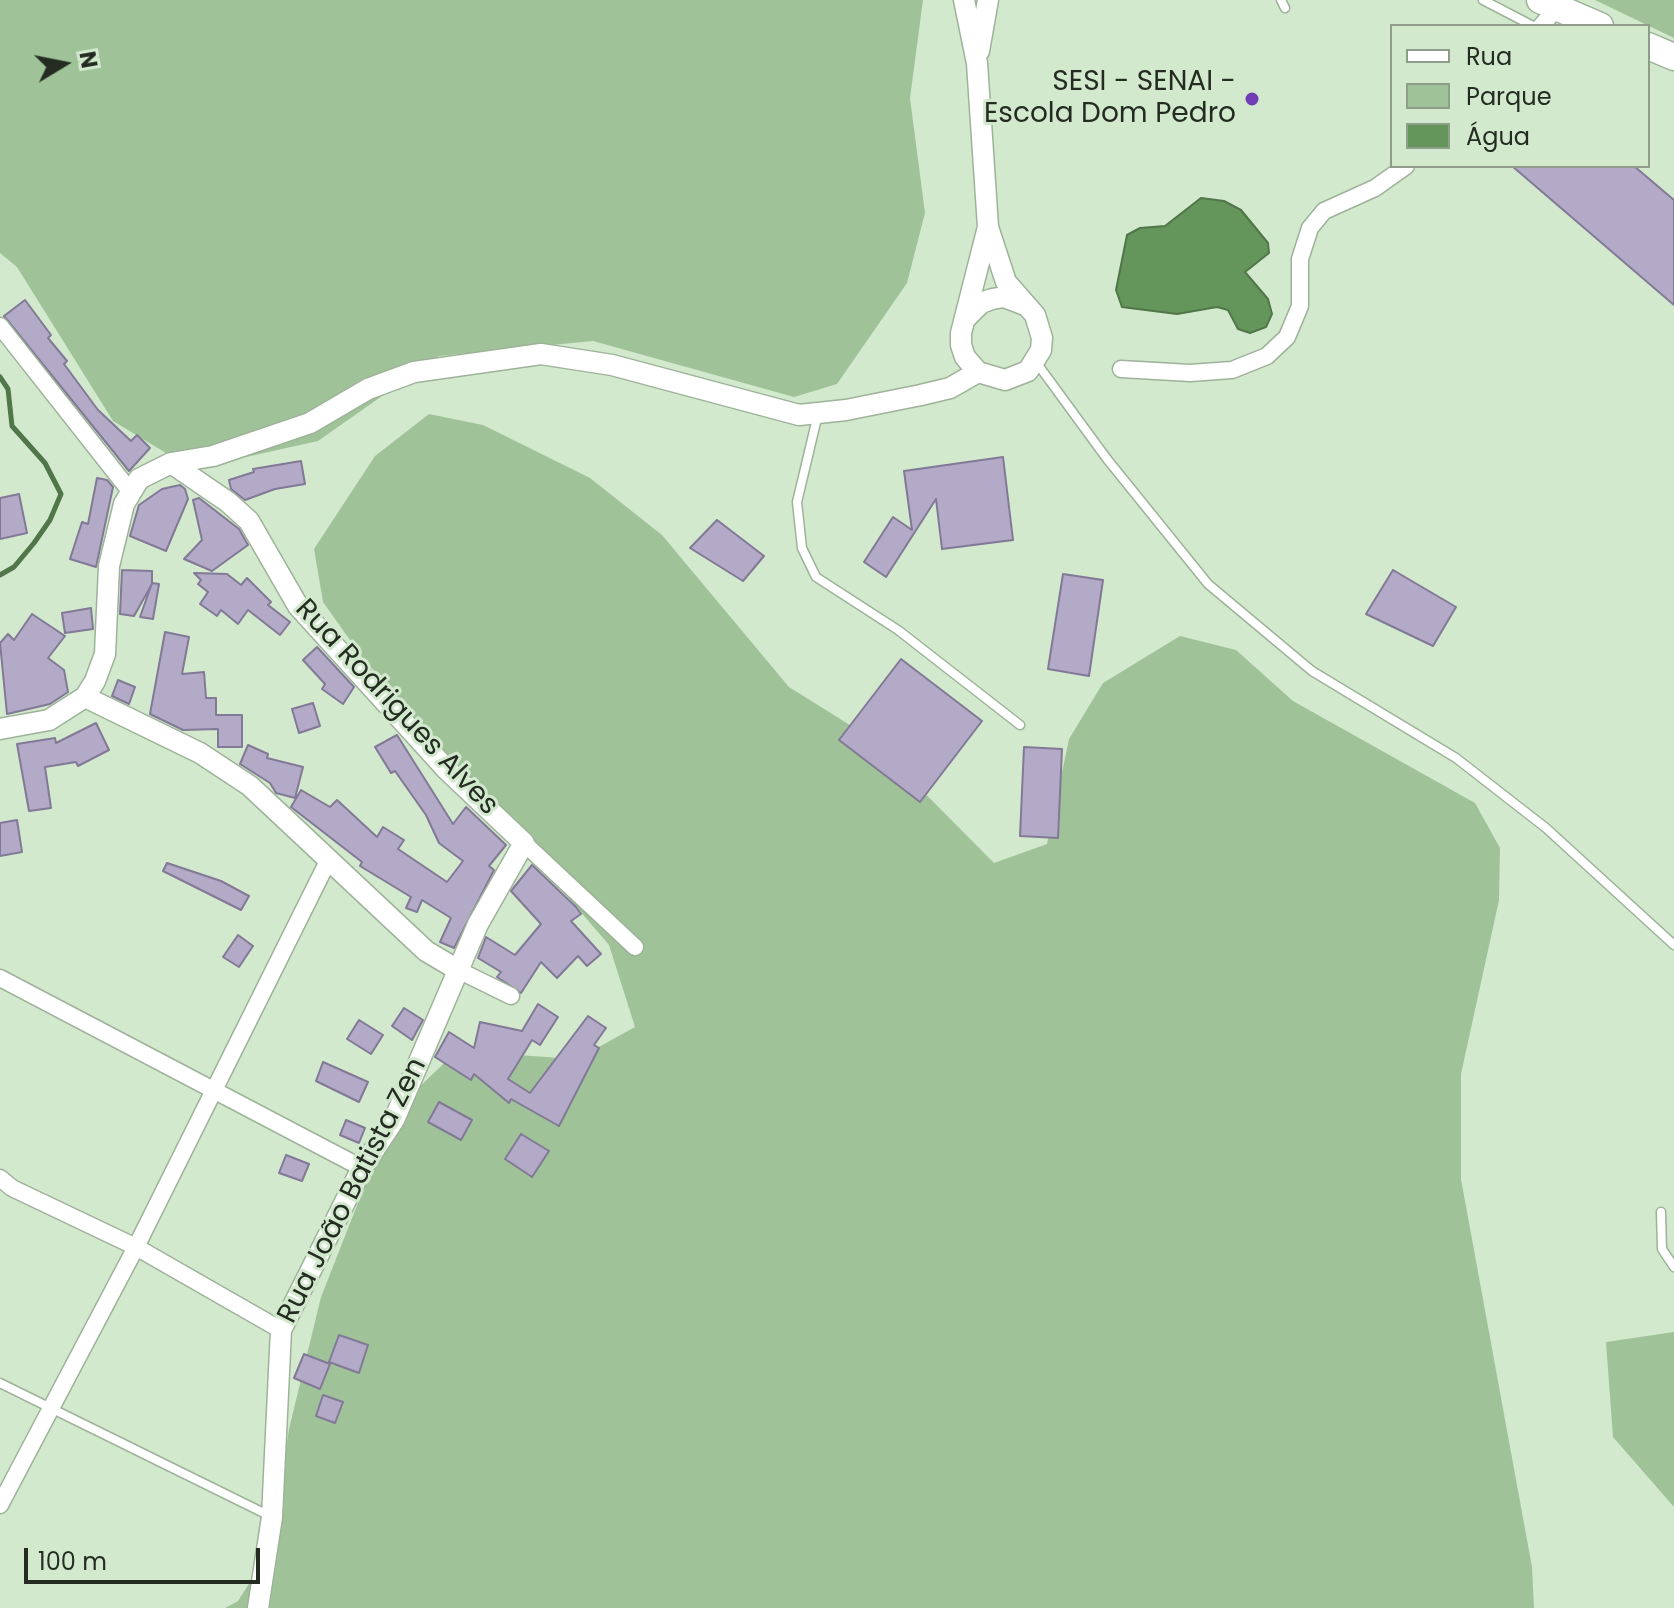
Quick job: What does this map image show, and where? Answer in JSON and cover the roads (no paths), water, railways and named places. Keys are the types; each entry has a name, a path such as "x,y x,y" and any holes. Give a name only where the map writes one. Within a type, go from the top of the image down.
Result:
{"main road":[{"path":"1546,11 1593,24"},
{"path":"1650,47 1674,57"}],"street":[{"path":"964,0 977,63 988,227 1006,282 1035,315 1042,338 1036,361 1028,371 1005,380 978,372 965,357 961,345 964,321 988,227"},
{"path":"977,63 988,0"},
{"path":"1121,369 1190,373 1232,370 1267,356 1287,337 1300,306 1300,259 1310,228 1324,211 1375,188 1403,168"},
{"path":"964,321 971,311 992,299 1004,297 1027,306"},
{"path":"0,326 130,491"},
{"path":"0,729 49,720 85,697 105,654 109,566 130,491 139,479 171,463 227,452 310,423 368,389 414,372 541,354 612,365 799,415 950,388 978,372"},
{"name":"Rua Rodrigues Alves","path":"171,463 228,502 249,521 298,606 447,770 635,947"},
{"path":"85,697 213,761 250,786 426,951 511,996"},
{"name":"Rua João Batista Zen","path":"258,1608 272,1517 281,1330 362,1168 394,1120 478,924 524,843"},
{"path":"0,1505 136,1247 329,859"},
{"path":"0,978 362,1168"},
{"path":"0,1178 12,1188 136,1247 281,1330"}],"lane":[{"path":"1483,0 1529,24"},
{"path":"1036,361 1107,459 1208,584 1312,671 1456,758 1535,819 1674,945"},
{"path":"818,413 797,502 802,548 816,577 898,630 1020,725"},
{"path":"1661,1212 1662,1249 1674,1267"},
{"path":"0,1383 272,1517"}],"water":[{"path":"1201,198 1224,201 1241,210 1268,243 1269,253 1245,272 1268,299 1272,314 1266,327 1250,333 1238,329 1228,310 1217,307 1177,314 1122,307 1116,290 1127,235 1140,228 1165,226"}],"waterway":[{"path":"0,377 8,389 12,426 45,463 61,494 50,520 34,543 14,567 0,575"}],"place":[{"name":"SESI - SENAI - Escola Dom Pedro","path":"1252,99"}]}
